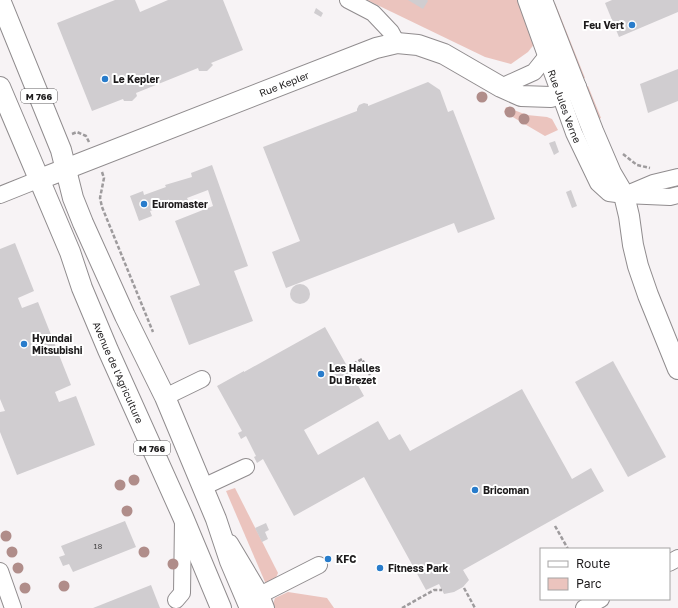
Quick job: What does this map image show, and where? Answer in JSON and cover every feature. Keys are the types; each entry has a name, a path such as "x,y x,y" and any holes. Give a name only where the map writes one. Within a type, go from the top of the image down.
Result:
{"main road":[{"name":"M 766","path":"0,0 61,150 73,198 125,316 165,397 216,519 230,561 256,603"},
{"name":"Rue Jules Verne","path":"542,0 568,91 624,195 638,266 678,369"},
{"name":"Rue Kepler","path":"65,169 376,48 396,43 418,45 444,54 501,87 521,96 551,97 568,91"},
{"name":"Avenue de l'Agriculture","path":"0,87 70,252 82,288 108,350 183,517 221,608"},
{"path":"40,179 65,169"},
{"name":"Avenue de l'Agriculture","path":"40,179 53,191 85,266 106,274"}],"street":[{"path":"348,0 373,13 391,32 396,43"},
{"name":"Rue Jules Verne","path":"526,0 546,57 568,91"},
{"path":"501,87 534,72 546,57"},
{"path":"624,195 653,183 678,177"},
{"path":"0,195 40,179"},
{"path":"624,195 670,197 678,195"},
{"path":"165,397 202,379"},
{"path":"203,487 246,467"},
{"path":"176,600 182,593 183,517"},
{"path":"256,603 319,565"},
{"path":"0,571 13,608"},
{"path":"584,608 599,600"}],"path":[{"path":"620,150 637,165 651,168"},
{"path":"101,168 104,178 100,198 102,207 154,334"},
{"path":"348,367 362,359 371,377"},
{"path":"555,526 567,548"},
{"path":"464,588 475,608"},
{"path":"402,608 434,590 442,590"}],"green space":[{"path":"367,0 519,0 535,43 528,52 511,64 485,57"},
{"path":"555,3 585,78 581,79 551,5"},
{"path":"588,86 601,118 597,120 584,88"},
{"path":"506,107 527,115 552,119 558,130 545,136 504,112"},
{"path":"235,488 278,573 275,580 271,584 265,582 226,491"},
{"path":"288,592 327,598 334,608 275,608 273,604 275,598"}],"building":[{"path":"115,0 135,0 140,12 168,0 223,0 243,50 211,63 213,65 207,71 199,71 198,68 136,93 137,96 132,101 124,101 123,99 92,111 57,23"},
{"path":"408,0 427,0 428,1 423,9"},
{"name":"Feu Vert","path":"612,0 678,0 678,12 619,37 605,3"},
{"path":"316,8 323,13 321,17 314,13"},
{"path":"678,69 678,101 648,113 640,84"},
{"path":"428,82 440,90 448,112 453,110 495,219 458,233 454,223 286,288 272,252 300,241 263,147 357,111 359,105 364,103 368,104 368,106"},
{"path":"555,141 559,152 554,155 549,143"},
{"path":"212,165 248,266 234,271 253,321 189,345 170,296 200,285 175,221 213,206 208,190 187,198 188,200 173,205 172,203 150,211 152,216 139,221 130,196 143,191 144,195 166,187 165,185 192,177 191,173"},
{"path":"571,190 577,206 572,208 566,192"},
{"name":"Hyundai Mitsubishi","path":"15,243 34,291 18,298 22,308 38,302 71,385 55,392 59,402 76,396 95,445 17,475 0,432 0,412 5,411 0,399 0,249"},
{"path":"300,284 307,287 310,294 307,301 300,304 293,301 290,294 293,287"},
{"path":"325,327 364,396 304,430 318,455 378,421 389,440 400,434 410,451 522,389 572,479 591,468 604,491 463,570 469,580 463,587 454,592 444,594 439,584 426,590 364,477 294,516 263,459 257,463 254,457 256,456 246,436 241,439 238,433 242,431 217,386"},
{"path":"613,361 666,457 628,477 575,382"},
{"path":"125,521 136,547 73,572 69,564 63,566 59,557 65,555 61,546"},
{"path":"266,523 269,530 265,532 268,539 262,542 255,528"},
{"path":"151,585 160,608 93,608"}],"place":[{"name":"Feu Vert","path":"632,25"},
{"name":"Le Kepler","path":"105,79"},
{"name":"Euromaster","path":"144,204"},
{"name":"Hyundai Mitsubishi","path":"24,344"},
{"name":"Les Halles Du Brezet","path":"321,374"},
{"name":"Bricoman","path":"475,490"},
{"name":"KFC","path":"328,559"},
{"name":"Fitness Park","path":"380,568"}]}
